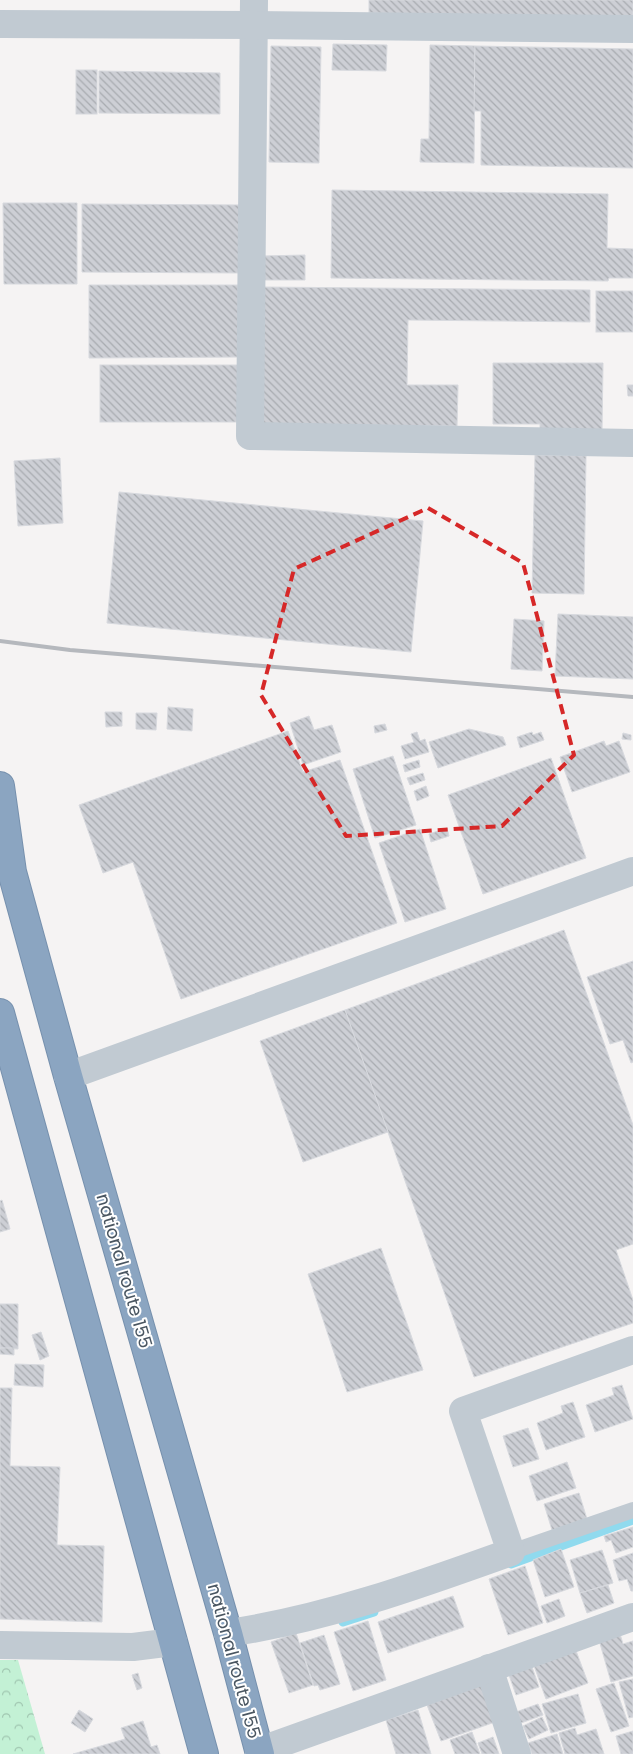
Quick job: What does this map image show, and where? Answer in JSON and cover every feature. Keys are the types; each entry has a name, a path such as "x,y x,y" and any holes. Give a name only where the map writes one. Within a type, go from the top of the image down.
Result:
{"highway":[{"name":"national route 155","path":"0,786 12,872 68,1076 228,1633 259,1752"},
{"path":"0,1013 204,1754"}],"street":[{"path":"0,24 254,12 633,29"},
{"path":"254,12 250,436 633,443"},
{"path":"68,1076 633,871"},
{"path":"228,1633 252,1630 352,1606 407,1590 511,1552 463,1411 633,1350"},
{"path":"259,1752 633,1617"},
{"path":"0,1645 133,1647 173,1642"},
{"path":"489,1668 517,1754"}],"lane":[{"path":"511,1552 633,1510"}],"highlighted area":[{"path":"428,508 523,563 574,755 502,826 346,836 261,695 294,569"}],"green space":[{"path":"0,1660 18,1660 45,1754 0,1754"}],"building":[{"path":"369,0 633,0 633,17 369,13"},
{"path":"333,44 387,45 386,71 332,70"},
{"path":"430,45 475,46 474,163 420,162 421,139 429,139"},
{"path":"271,46 321,47 319,163 269,162"},
{"path":"475,46 633,49 633,168 481,165 481,111 474,111"},
{"path":"76,70 97,70 97,114 76,114"},
{"path":"99,71 220,73 220,114 99,113"},
{"path":"332,190 608,194 607,248 633,249 633,278 609,278 608,281 331,278"},
{"path":"3,203 77,203 77,284 4,284"},
{"path":"82,204 242,205 242,273 82,272"},
{"path":"305,255 305,280 263,280 263,256"},
{"path":"89,285 238,285 239,357 89,358"},
{"path":"264,287 590,290 590,322 408,320 407,385 458,385 457,426 263,424"},
{"path":"596,291 633,291 633,332 596,332"},
{"path":"493,363 603,363 602,431 540,430 540,424 493,424"},
{"path":"100,365 238,365 238,422 100,422"},
{"path":"627,385 633,385 633,396 628,396"},
{"path":"535,455 586,456 584,594 532,593"},
{"path":"60,458 63,523 18,526 14,461"},
{"path":"119,492 423,521 411,652 107,623"},
{"path":"558,614 633,617 633,679 555,676"},
{"path":"514,619 544,621 542,671 511,669"},
{"path":"168,707 193,709 192,731 167,729"},
{"path":"105,712 122,712 122,726 106,727"},
{"path":"136,713 157,713 156,730 136,729"},
{"path":"309,716 314,730 332,725 341,752 303,765 290,723"},
{"path":"385,724 387,730 375,733 374,726"},
{"path":"469,729 503,737 506,745 438,768 429,742"},
{"path":"288,731 303,772 340,760 397,923 181,999 133,862 103,873 79,805"},
{"path":"417,732 420,741 425,739 429,752 405,759 401,746 414,742 411,734"},
{"path":"532,732 533,735 541,732 544,740 520,748 517,737"},
{"path":"623,733 631,735 631,740 622,739"},
{"path":"604,741 606,746 619,741 630,772 572,792 560,757"},
{"path":"393,756 416,825 375,838 353,769"},
{"path":"551,758 586,858 483,894 448,795"},
{"path":"419,760 420,767 405,772 403,765"},
{"path":"423,773 425,780 410,785 407,778"},
{"path":"426,786 429,796 417,801 414,791"},
{"path":"447,828 449,836 431,842 429,834"},
{"path":"420,829 446,909 405,922 379,843"},
{"path":"564,930 633,1125 633,1244 616,1250 633,1300 633,1323 474,1377 345,1010"},
{"path":"633,961 633,1062 631,1063 623,1040 610,1044 587,977"},
{"path":"345,1010 388,1132 303,1162 260,1041"},
{"path":"2,1200 10,1229 0,1232 0,1201"},
{"path":"381,1248 423,1370 347,1392 308,1274"},
{"path":"0,1304 18,1304 18,1349 0,1348"},
{"path":"41,1332 49,1356 40,1360 32,1335"},
{"path":"0,1348 14,1348 14,1355 0,1354"},
{"path":"15,1364 44,1365 43,1387 14,1385"},
{"path":"622,1385 633,1419 595,1432 586,1405 614,1395 612,1388"},
{"path":"0,1388 12,1388 10,1466 60,1467 57,1545 104,1546 102,1622 0,1619"},
{"path":"573,1402 585,1437 546,1450 537,1423 563,1413 561,1406"},
{"path":"528,1428 539,1459 513,1467 503,1436"},
{"path":"567,1462 576,1488 537,1501 529,1476"},
{"path":"579,1493 587,1519 552,1530 544,1504"},
{"path":"633,1527 633,1547 616,1553 611,1540 606,1542 604,1536"},
{"path":"561,1549 574,1587 545,1597 533,1560"},
{"path":"602,1550 613,1583 580,1593 570,1560"},
{"path":"633,1553 633,1591 631,1591 627,1579 619,1581 613,1560"},
{"path":"525,1566 543,1623 508,1635 489,1579"},
{"path":"608,1585 614,1603 587,1613 580,1593"},
{"path":"453,1596 464,1627 388,1653 378,1622"},
{"path":"559,1599 565,1616 547,1623 541,1606"},
{"path":"368,1621 386,1680 353,1691 334,1632"},
{"path":"618,1627 623,1644 633,1641 633,1676 611,1682 597,1633"},
{"path":"296,1633 313,1685 289,1693 271,1642"},
{"path":"324,1635 340,1684 320,1690 318,1685 314,1686 300,1643"},
{"path":"575,1648 588,1683 546,1699 533,1663"},
{"path":"532,1667 539,1687 516,1695 509,1675"},
{"path":"138,1673 142,1688 137,1690 132,1675"},
{"path":"633,1679 633,1717 629,1718 619,1682"},
{"path":"614,1683 629,1726 611,1732 596,1689"},
{"path":"481,1685 495,1722 441,1741 427,1705"},
{"path":"578,1694 586,1723 551,1733 542,1704"},
{"path":"538,1704 543,1715 521,1723 516,1712"},
{"path":"79,1710 93,1719 85,1732 71,1723"},
{"path":"418,1710 431,1754 396,1754 386,1720"},
{"path":"542,1717 548,1730 529,1739 523,1726"},
{"path":"143,1721 151,1747 157,1745 160,1754 73,1754 125,1739 121,1728"},
{"path":"575,1728 577,1735 596,1729 604,1754 565,1754 559,1733"},
{"path":"633,1731 633,1754 621,1754 616,1736"},
{"path":"472,1732 480,1754 455,1754 450,1740"},
{"path":"557,1734 563,1754 532,1754 528,1743"},
{"path":"493,1737 499,1754 482,1754 478,1743"}],"waterway":[{"path":"511,1564 633,1520"},
{"path":"343,1622 374,1612"}],"railway":[{"path":"0,641 70,650 633,697"}]}
